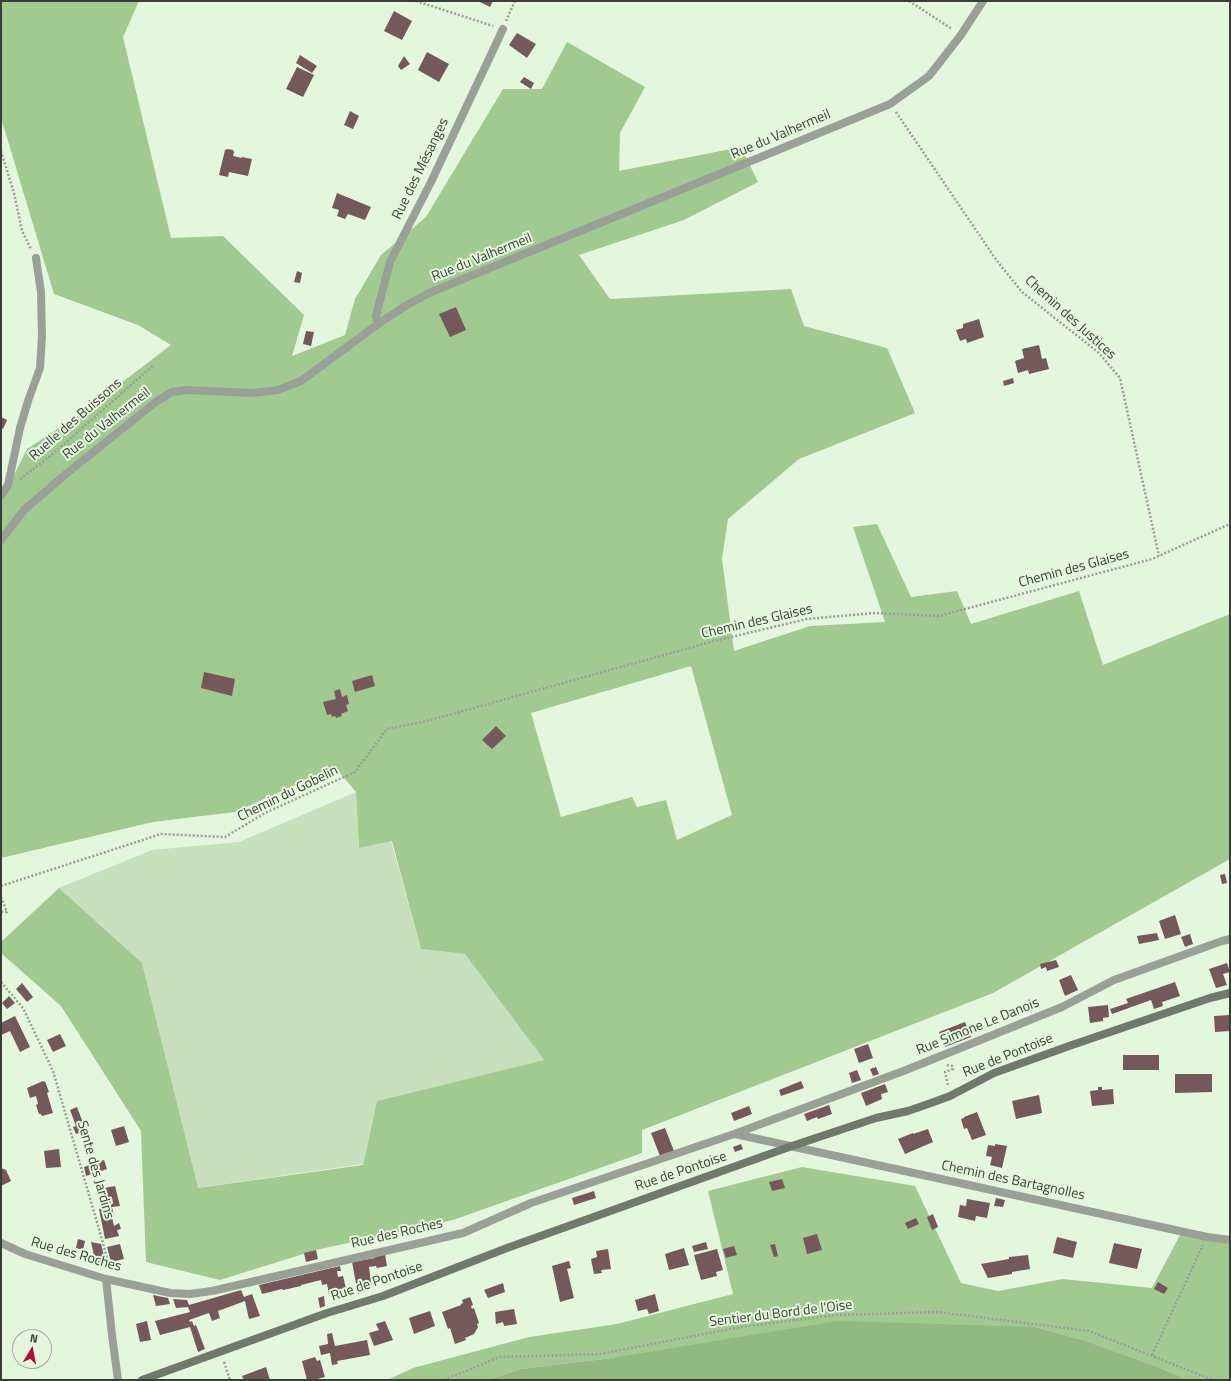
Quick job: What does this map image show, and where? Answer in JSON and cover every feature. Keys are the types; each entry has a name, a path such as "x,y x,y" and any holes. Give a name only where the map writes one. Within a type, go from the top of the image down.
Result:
{"main road":[{"name":"Rue de Pontoise","path":"142,1380 326,1313 383,1296 514,1245 792,1146 876,1118 908,1111 950,1096 994,1073 1142,1021 1230,993"}],"street":[{"name":"Rue du Valhermeil","path":"1,540 25,509 157,400 172,392 186,390 253,394 278,390 301,382 378,324 429,293 890,104 929,76 961,35 982,1"},
{"name":"Rue des Mésanges","path":"378,324 376,316 390,262 431,182 503,29"},
{"path":"1,496 8,485 20,428 40,368 42,336 41,292 36,258"},
{"name":"Rue Simone Le Danois","path":"734,1134 906,1070 1062,1006 1114,980 1230,939"},
{"path":"734,1134 792,1146"},
{"name":"Rue des Roches","path":"1,1243 25,1254 106,1279 170,1293 190,1294 212,1292 463,1232 532,1203 734,1134"},
{"name":"Chemin des Bartagnolles","path":"792,1146 1207,1237 1230,1240"},
{"path":"106,1279 118,1380"}],"path":[{"path":"416,1 503,29 515,1"},
{"path":"909,1 961,35"},
{"name":"Chemin des Justices","path":"890,104 997,260 1022,292 1099,353 1120,378 1159,556"},
{"path":"1,151 14,193 22,231 36,258"},
{"name":"Ruelle des Buissons","path":"8,485 19,480 48,458 154,365"},
{"name":"Chemin des Glaises","path":"428,721 714,641 806,619 875,613 939,616 1152,559 1230,524"},
{"name":"Chemin du Gobelin","path":"1,886 161,834 225,837 265,813 355,772 387,729 428,721"},
{"path":"1,897 7,912 1,912"},
{"name":"Sente des Jardins","path":"1,982 23,1008 53,1071 110,1269 106,1279"},
{"path":"945,1064 952,1066 953,1069 945,1072"},
{"path":"1152,1355 1207,1237"},
{"name":"Sentier du Bord de l'Oise","path":"444,1380 500,1357 600,1354 741,1326 836,1315 937,1312 1089,1331 1213,1380"},
{"path":"221,1352 230,1380"}],"shaded area":[{"path":"1,1 139,1 123,37 171,238 223,236 304,315 292,356 345,335 355,299 381,255 426,217 503,89 542,89 567,42 645,87 620,133 619,171 741,147 758,182 684,220 579,255 610,299 791,289 804,326 887,348 915,413 799,459 728,519 722,559 734,651 810,626 885,622 853,527 877,524 911,597 957,591 971,624 1079,591 1103,665 1230,614 1230,859 993,993 642,1130 642,1153 453,1220 316,1250 220,1280 146,1262 141,1131 61,1006 1,953 1,942 59,888 142,963 198,1188 363,1165 377,1101 544,1060 465,954 421,949 392,841 359,848 356,792 335,767 235,812 153,822 1,858 1,501 27,449 83,412 171,345 138,325 54,294 1,118","holes":["691,666 732,815 677,840 666,800 637,807 632,797 561,817 531,713"]},
{"path":"356,792 359,848 391,841 421,949 465,954 544,1060 377,1101 363,1164 197,1188 142,963 59,888 152,850 239,842"},
{"path":"802,1167 915,1186 961,1283 998,1291 1063,1279 1152,1288 1180,1235 1230,1243 1230,1380 1188,1380 1156,1366 1083,1340 1035,1327 612,1358 521,1369 487,1380 387,1380 413,1368 529,1337 617,1324 733,1294 708,1191"},
{"path":"837,1321 1035,1327 1083,1340 1156,1366 1188,1380 487,1380 521,1369 612,1358"}],"building":[{"path":"478,1 493,1 490,7"},
{"path":"394,11 412,21 402,40 384,31"},
{"path":"517,33 536,44 527,58 509,45"},
{"path":"427,52 449,64 439,82 418,70"},
{"path":"300,55 317,66 312,73 296,63"},
{"path":"404,56 410,64 401,70 398,66"},
{"path":"297,67 314,75 303,97 286,89"},
{"path":"524,77 534,83 531,89 520,82"},
{"path":"350,111 359,116 353,129 344,125"},
{"path":"225,150 233,150 233,156 252,159 248,176 229,172 228,177 219,175"},
{"path":"337,193 371,207 365,220 348,214 345,219 337,216 339,210 332,208"},
{"path":"297,271 302,273 300,283 294,282"},
{"path":"456,307 466,330 450,337 439,314"},
{"path":"979,319 984,337 967,343 966,339 960,341 956,330 963,328 963,324"},
{"path":"306,331 314,332 311,346 303,344"},
{"path":"1039,345 1042,359 1046,358 1049,369 1029,374 1028,370 1018,373 1015,361 1024,358 1022,349"},
{"path":"1013,378 1014,383 1004,386 1003,381"},
{"path":"1,417 7,420 3,429 1,428"},
{"path":"204,672 235,679 232,696 201,688"},
{"path":"372,675 375,686 355,692 352,681"},
{"path":"340,689 342,697 347,695 349,704 346,705 348,711 341,714 342,716 336,718 335,716 332,717 331,714 327,715 323,702 336,699 334,691"},
{"path":"496,726 506,736 492,749 482,740"},
{"path":"1225,874 1227,883 1222,884 1220,875"},
{"path":"1175,915 1181,934 1165,939 1159,921"},
{"path":"1157,933 1159,940 1139,944 1137,936"},
{"path":"1190,934 1193,944 1185,947 1181,937"},
{"path":"1056,960 1059,967 1047,971 1046,967 1041,969 1040,964"},
{"path":"1227,963 1230,972 1223,974 1227,985 1216,988 1209,969"},
{"path":"1071,975 1078,990 1065,996 1059,980"},
{"path":"1175,982 1180,996 1162,1002 1163,1006 1154,1009 1151,1000 1112,1014 1110,1009 1128,1003 1126,999"},
{"path":"22,983 33,997 27,1002 16,989"},
{"path":"9,996 15,1003 7,1009 2,1003"},
{"path":"1108,1005 1109,1017 1103,1018 1103,1021 1090,1023 1088,1007"},
{"path":"1230,1015 1230,1031 1215,1032 1214,1016"},
{"path":"15,1016 30,1047 20,1052 10,1031 1,1035 1,1023"},
{"path":"965,1022 971,1037 945,1047 939,1032"},
{"path":"60,1034 66,1046 53,1052 47,1040"},
{"path":"868,1044 873,1058 859,1063 854,1049"},
{"path":"1123,1055 1159,1055 1159,1070 1123,1070"},
{"path":"876,1067 879,1074 873,1076 870,1069"},
{"path":"857,1070 861,1080 852,1083 849,1073"},
{"path":"1175,1074 1212,1074 1212,1092 1175,1093"},
{"path":"45,1081 49,1092 47,1093 53,1113 42,1116 39,1114 36,1105 38,1104 36,1096 30,1098 27,1088"},
{"path":"801,1081 804,1088 781,1096 779,1090"},
{"path":"885,1084 888,1092 881,1094 882,1099 866,1106 861,1093"},
{"path":"1098,1087 1102,1087 1102,1090 1113,1089 1114,1104 1092,1106 1090,1091 1098,1090"},
{"path":"1039,1095 1042,1113 1016,1119 1012,1101"},
{"path":"829,1105 832,1114 807,1121 804,1114"},
{"path":"749,1106 752,1114 734,1121 731,1113"},
{"path":"77,1107 83,1123 85,1122 88,1130 76,1134 73,1127 76,1126 70,1110"},
{"path":"977,1112 986,1135 972,1140 967,1128 964,1129 961,1119"},
{"path":"124,1126 129,1142 116,1146 111,1130"},
{"path":"665,1128 674,1151 660,1156 651,1133"},
{"path":"928,1129 933,1142 905,1154 898,1139"},
{"path":"741,1144 743,1149 735,1152 733,1147"},
{"path":"995,1144 1007,1146 1002,1168 990,1165 992,1157 986,1156 988,1145 995,1146"},
{"path":"59,1149 61,1167 46,1168 44,1151"},
{"path":"104,1160 107,1169 86,1176 84,1167"},
{"path":"1,1168 6,1170 11,1181 1,1186"},
{"path":"782,1179 785,1188 772,1191 769,1182"},
{"path":"115,1186 120,1206 112,1207 114,1217 112,1217 114,1226 119,1223 121,1229 117,1230 119,1236 105,1239 99,1209 108,1206 104,1188"},
{"path":"594,1191 596,1198 574,1205 572,1198"},
{"path":"996,1198 1005,1200 1003,1207 994,1206"},
{"path":"967,1199 990,1203 987,1218 976,1216 975,1221 958,1217 960,1205 966,1206"},
{"path":"933,1214 938,1227 932,1230 927,1217"},
{"path":"916,1218 919,1224 908,1229 905,1223"},
{"path":"817,1234 822,1250 807,1254 803,1238"},
{"path":"1057,1237 1077,1242 1073,1258 1053,1253"},
{"path":"78,1239 85,1241 83,1250 76,1248"},
{"path":"91,1242 101,1244 106,1263 96,1265"},
{"path":"706,1242 708,1249 694,1252 692,1246"},
{"path":"1114,1243 1142,1249 1137,1269 1109,1263"},
{"path":"120,1244 124,1259 111,1262 107,1247"},
{"path":"775,1244 778,1256 774,1257 770,1245"},
{"path":"734,1246 737,1255 726,1258 723,1249"},
{"path":"684,1248 689,1265 669,1270 665,1254"},
{"path":"608,1249 611,1269 601,1270 602,1273 594,1274 591,1259 597,1257 596,1251"},
{"path":"717,1249 723,1270 716,1272 717,1276 701,1280 694,1255"},
{"path":"316,1250 318,1259 306,1262 304,1253"},
{"path":"385,1254 387,1266 377,1268 376,1266 369,1267 372,1289 358,1294 352,1262 375,1258"},
{"path":"1028,1255 1030,1269 1012,1272 1012,1274 988,1278 981,1264 1009,1259 1009,1257"},
{"path":"569,1261 571,1268 567,1269 574,1298 560,1302 552,1266"},
{"path":"340,1266 341,1271 337,1271 338,1277 343,1276 347,1293 342,1294 341,1292 329,1294 327,1284 322,1285 321,1280 301,1286 262,1294 259,1285"},
{"path":"1158,1282 1168,1288 1164,1294 1154,1289"},
{"path":"503,1283 505,1292 488,1298 484,1290"},
{"path":"241,1290 244,1297 252,1294 260,1316 249,1319 245,1301 218,1311 220,1318 212,1321 209,1313 189,1320 190,1322 192,1321 194,1326 196,1325 205,1349 198,1352 190,1327 160,1335 155,1321 190,1312 188,1307 176,1308 173,1299 187,1300 189,1305"},
{"path":"655,1294 659,1311 649,1314 647,1309 638,1311 635,1300"},
{"path":"153,1295 168,1298 170,1304 156,1306"},
{"path":"324,1296 325,1306 320,1308 318,1298"},
{"path":"470,1297 473,1305 471,1306 472,1309 474,1308 479,1323 477,1324 478,1327 474,1334 465,1338 466,1340 455,1344 450,1328 448,1329 442,1312 461,1305 463,1303 462,1300"},
{"path":"514,1309 517,1324 504,1326 503,1322 496,1324 495,1312"},
{"path":"430,1311 435,1326 414,1334 409,1318"},
{"path":"147,1321 151,1340 140,1342 136,1324"},
{"path":"385,1321 393,1340 374,1346 369,1333 379,1330 376,1324"},
{"path":"332,1333 335,1346 367,1340 370,1355 337,1361 338,1364 332,1365 330,1353 321,1355 319,1346 328,1344 327,1334"},
{"path":"315,1357 317,1361 320,1360 325,1377 307,1380 302,1361"},
{"path":"266,1367 270,1380 244,1380 242,1376"}]}
